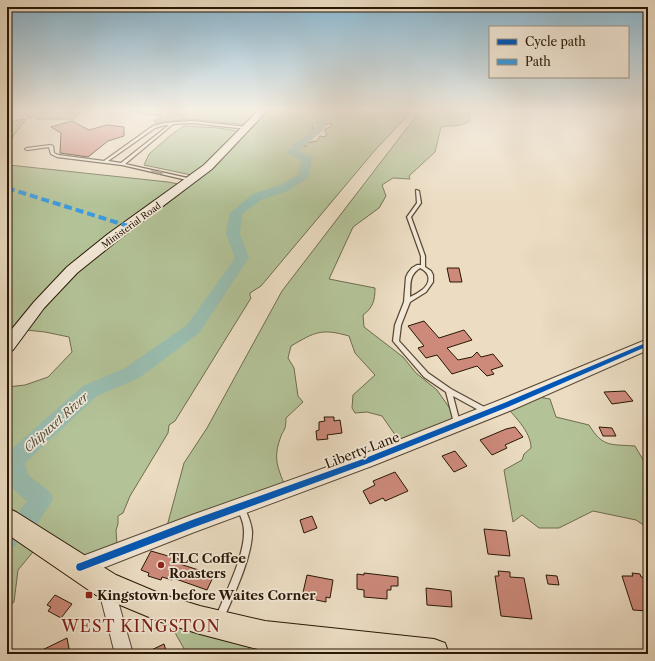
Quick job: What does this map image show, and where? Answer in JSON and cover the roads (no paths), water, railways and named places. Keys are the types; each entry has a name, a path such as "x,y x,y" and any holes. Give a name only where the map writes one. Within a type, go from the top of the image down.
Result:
{"main road":[{"name":"Ministerial Road","path":"7,346 40,305 72,270 113,237 192,180 219,157 234,142"},
{"path":"7,520 106,585 161,608 265,636 434,654"}],"street":[{"name":"Liberty Lane","path":"80,568 366,461 488,412 648,344"},
{"path":"106,585 124,654"}],"lane":[{"path":"105,162 133,142"},
{"path":"122,164 150,142"},
{"path":"27,149 51,146 52,153 57,156 122,164 192,180"},
{"path":"417,191 419,203 409,217 423,256 423,267"},
{"path":"408,301 426,289 431,280 431,272 426,267 419,266 412,269 408,279 408,301 396,328 396,341 426,374 449,391 488,412"},
{"path":"449,391 456,424"},
{"path":"217,624 243,560 248,532 246,520 240,507"}],"waterway":[{"name":"Chipuxet River","path":"28,518 42,499 18,480 14,460 90,391 132,373 193,329 242,258 233,234 236,213 257,197 284,188 303,177 307,158 291,152 303,142"}],"place":[{"name":"TLC Coffee Roasters","path":"161,565"},
{"name":"Kingstown before Waites Corner","path":"89,595"}],"district":[{"name":"WEST KINGSTON","path":"141,626"}]}
